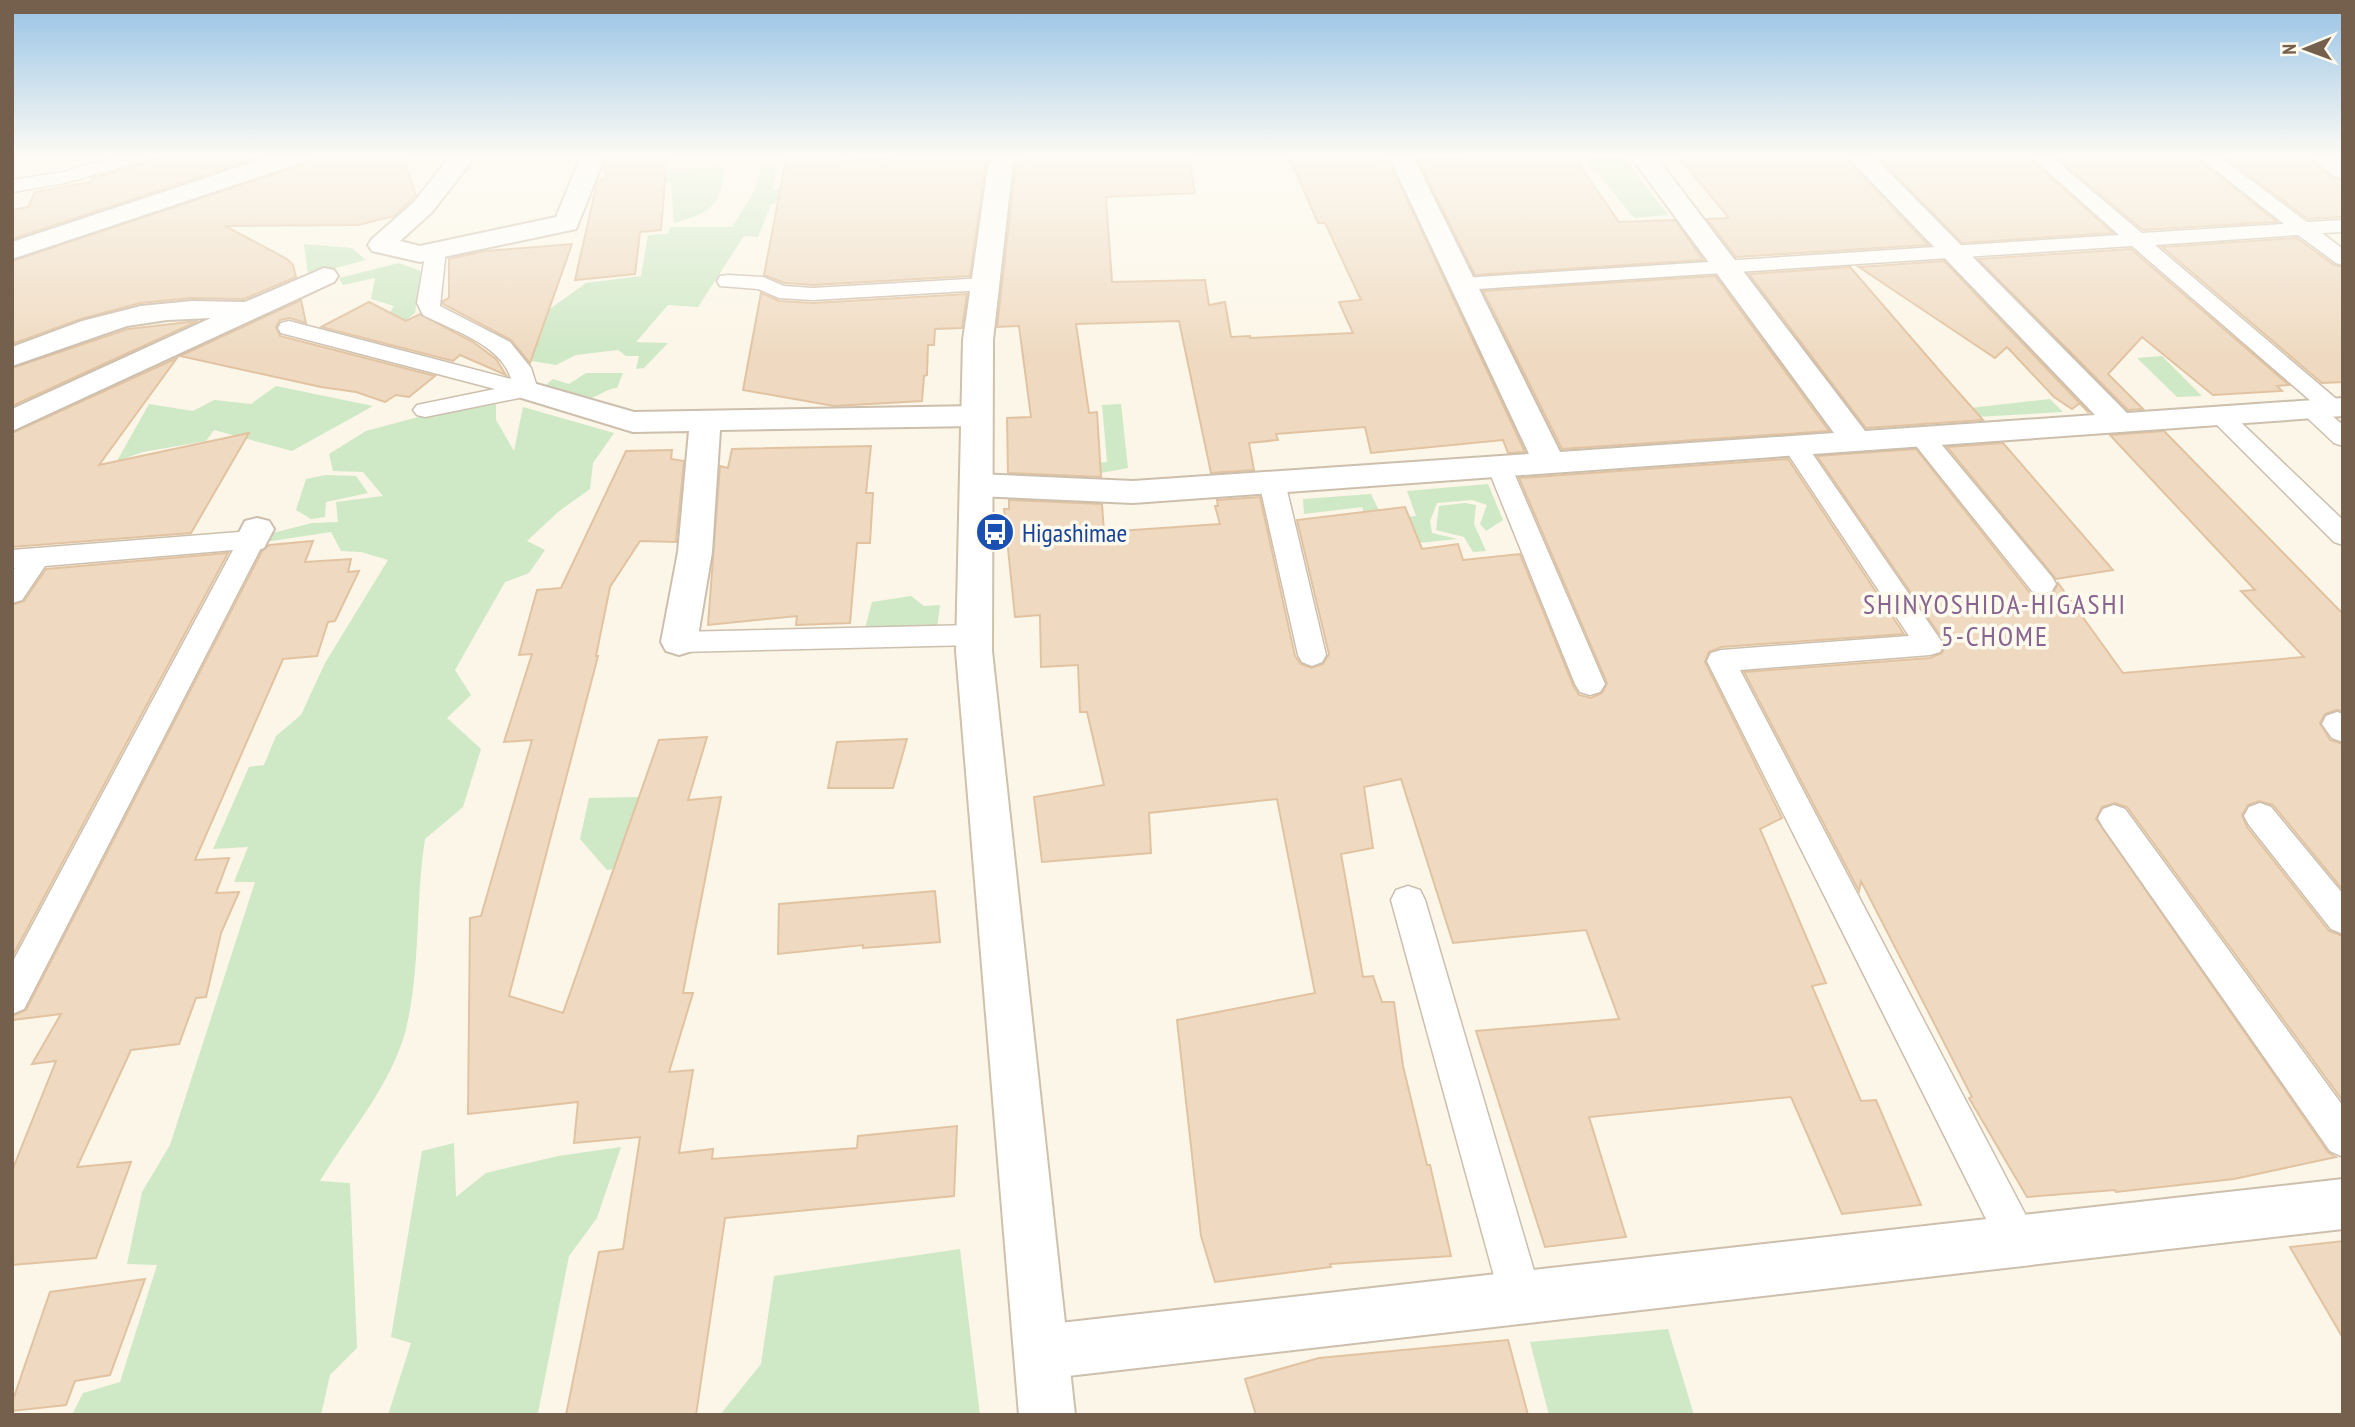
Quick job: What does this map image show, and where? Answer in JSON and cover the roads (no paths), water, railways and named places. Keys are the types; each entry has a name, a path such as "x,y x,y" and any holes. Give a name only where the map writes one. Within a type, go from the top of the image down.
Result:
{"street":[{"path":"12,251 103,221"},
{"path":"407,221 381,245 419,254 567,223 568,221"},
{"path":"993,221 978,340 974,635 1047,1415"},
{"path":"1432,221 1549,463"},
{"path":"1691,221 1856,441"},
{"path":"1922,221 2120,423"},
{"path":"12,421 324,276"},
{"path":"12,357 82,330 141,315 192,309 251,311"},
{"path":"526,390 633,422 977,416"},
{"path":"976,485 1133,492 2328,408"},
{"path":"679,642 695,552 705,421"},
{"path":"1042,1352 2343,1204"}],"lane":[{"path":"2114,221 2328,408 2343,438"},
{"path":"2292,221 2343,259"},
{"path":"1463,284 2343,226"},
{"path":"419,254 431,310 502,347 520,368 526,390"},
{"path":"728,281 763,283 779,292 813,294 985,284"},
{"path":"289,328 526,390"},
{"path":"425,410 526,390"},
{"path":"2220,415 2343,536"},
{"path":"1922,437 2042,584"},
{"path":"1794,445 1930,645 1721,662 2019,1242"},
{"path":"1499,466 1590,684"},
{"path":"1272,482 1312,655"},
{"path":"12,593 24,558 255,535 22,962 12,999"},
{"path":"679,642 974,635"},
{"path":"2260,816 2343,919"},
{"path":"2114,818 2343,1139"},
{"path":"1408,900 1521,1298"}],"place":[{"name":"Higashimae","path":"995,532"}],"district":[{"name":"SHINYOSHIDA-HIGASHI 5-CHOME","path":"1995,619"}]}
